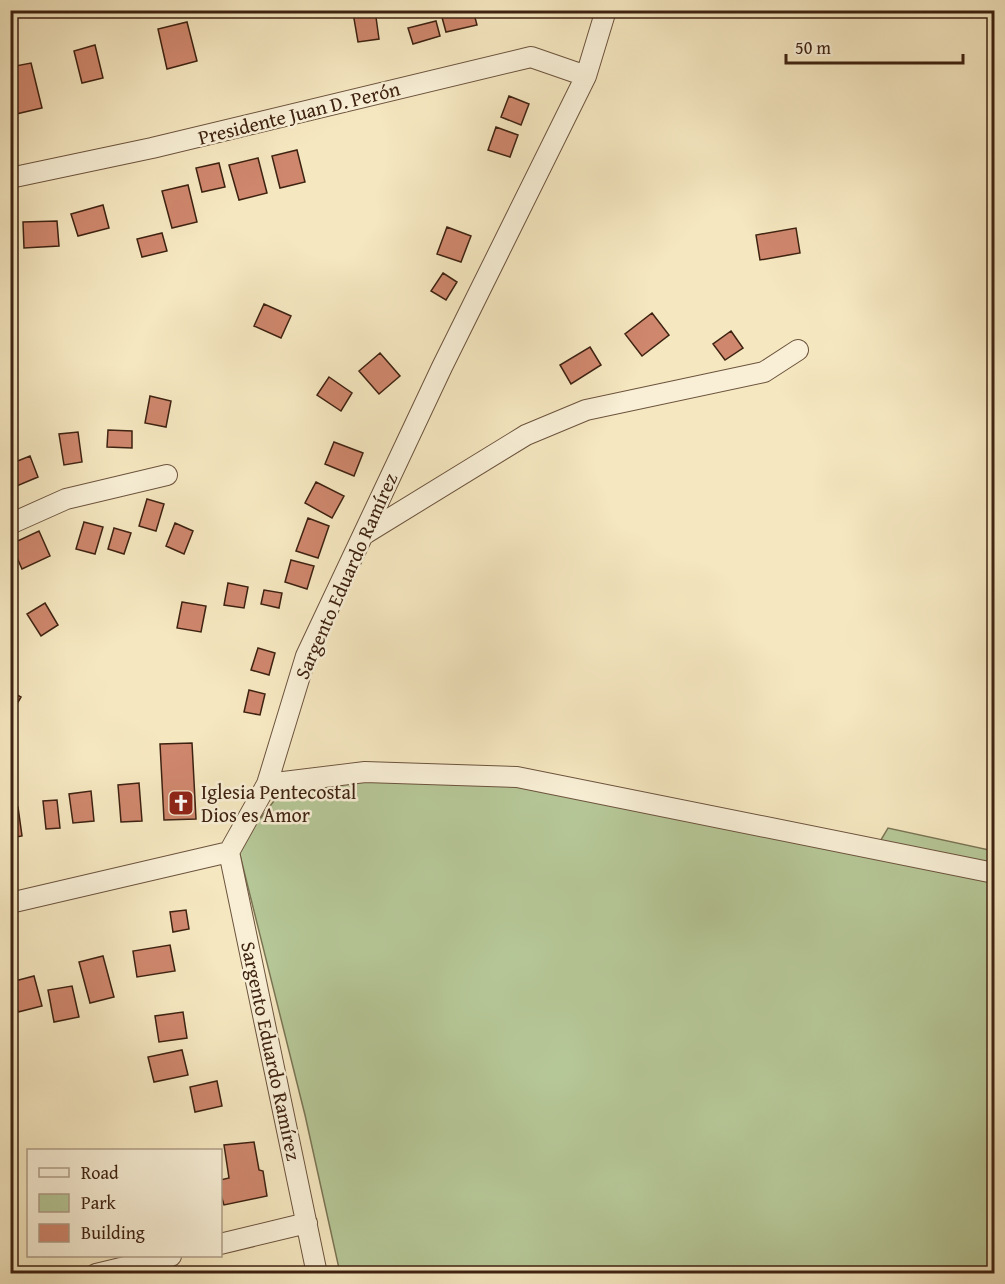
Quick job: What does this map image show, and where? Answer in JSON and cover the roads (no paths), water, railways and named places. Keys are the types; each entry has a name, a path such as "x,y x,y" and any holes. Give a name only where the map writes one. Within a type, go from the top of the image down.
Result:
{"street":[{"name":"Sargento Eduardo Ramírez","path":"317,1274 229,852 267,784 306,656 442,367 586,76 606,10"},
{"name":"Presidente Juan D. Perón","path":"10,178 152,148 531,57 586,76"},
{"path":"363,535 526,435 586,410 764,372 798,350"},
{"path":"10,524 66,498 167,476"},
{"path":"267,784 365,772 517,777 994,873"},
{"path":"10,903 229,852"},
{"path":"222,1244 307,1223"},
{"path":"96,1274 167,1257"}],"place":[{"name":"Iglesia Pentecostal Dios es Amor","path":"181,803"}]}
